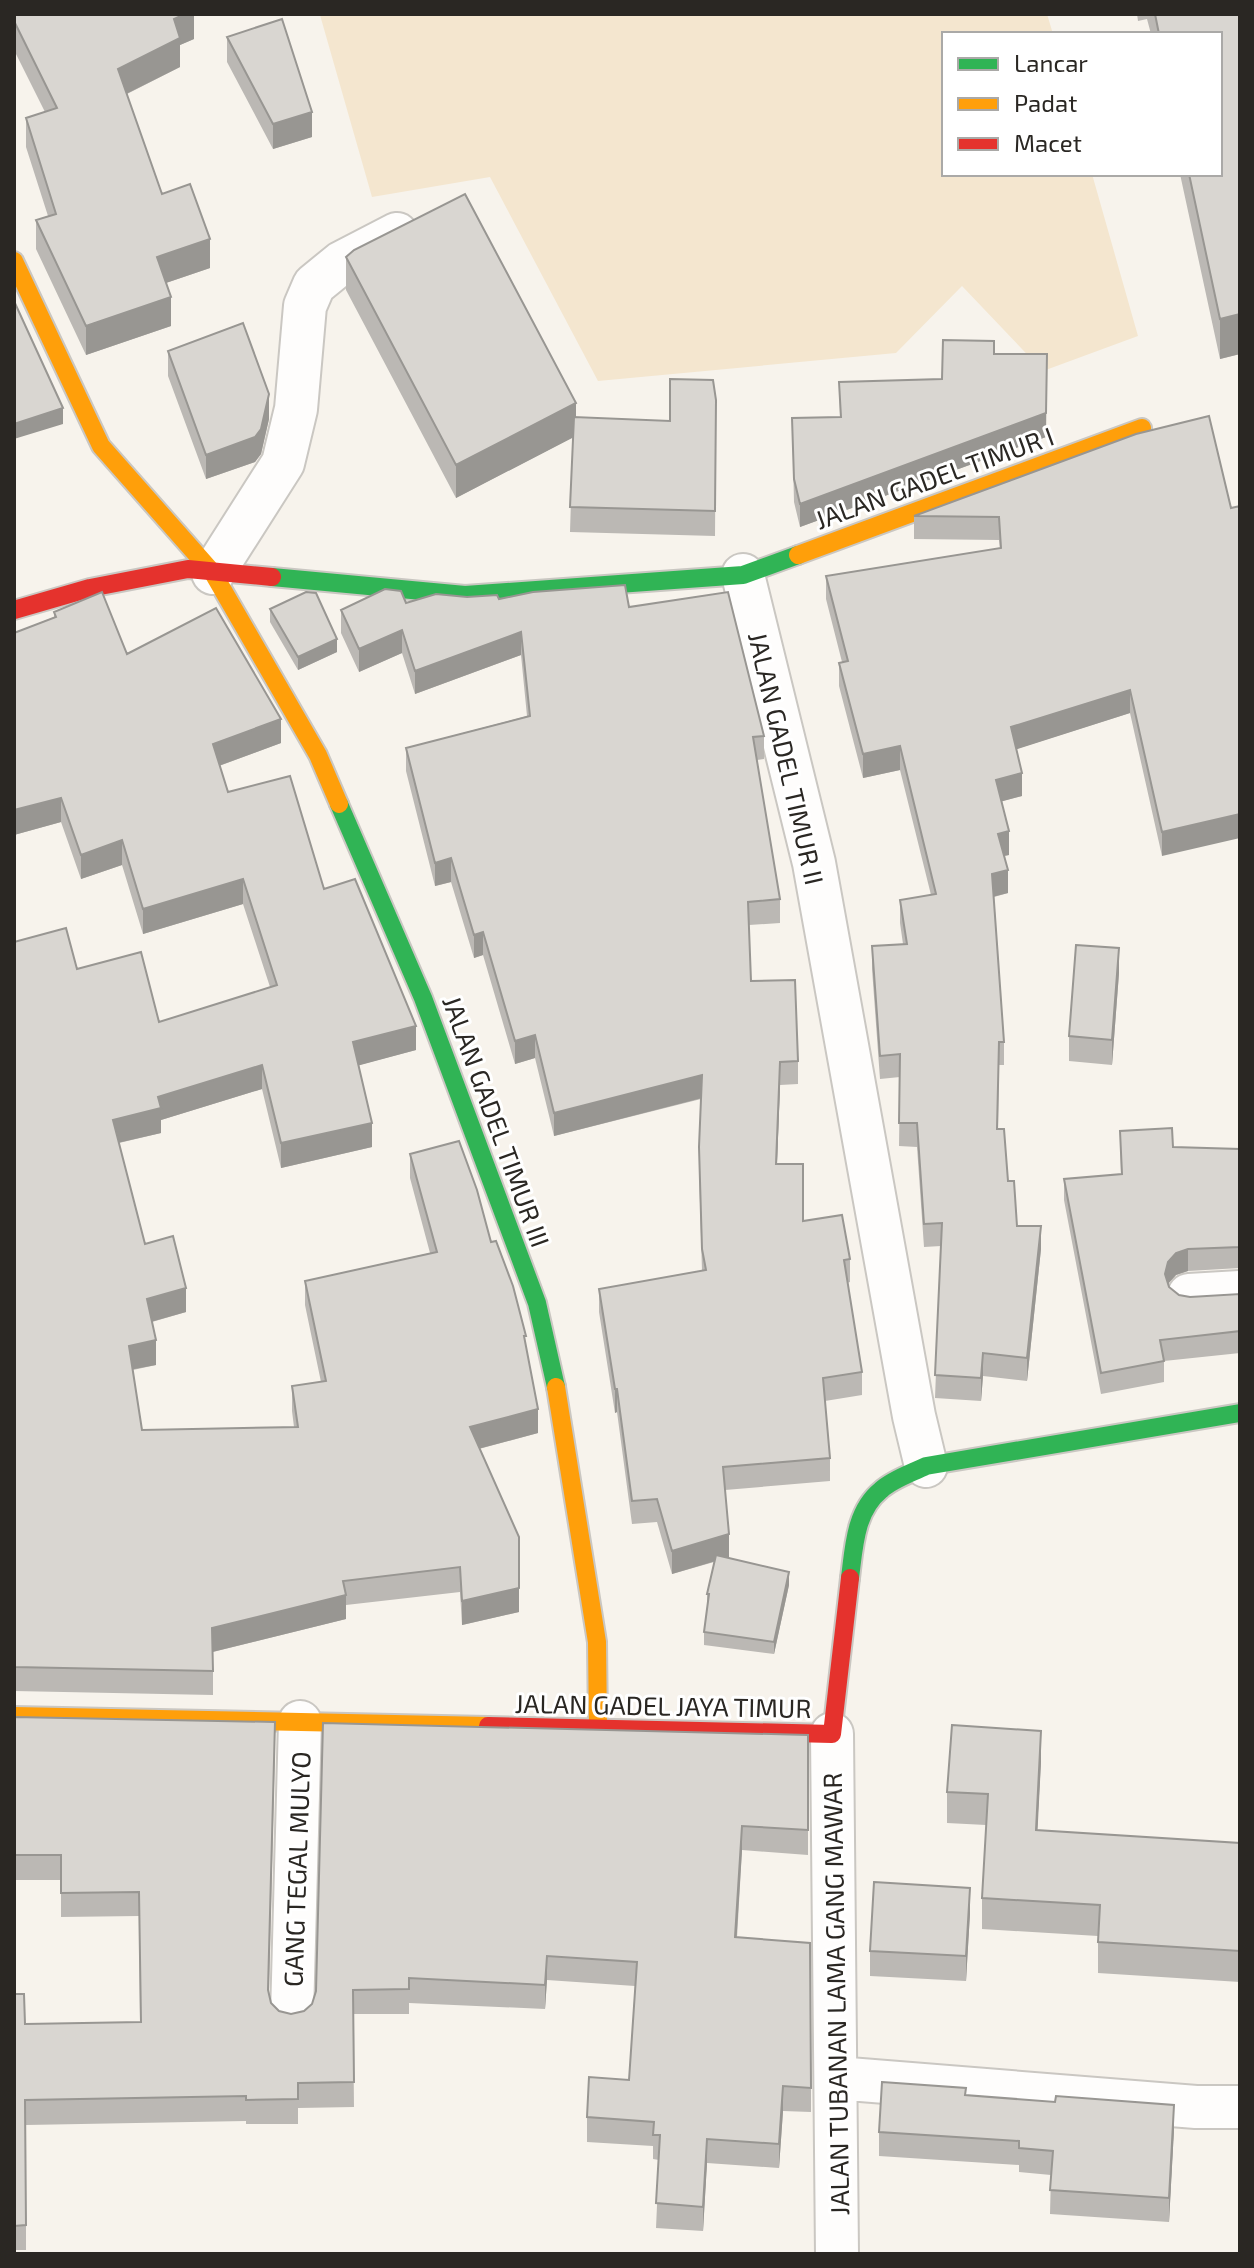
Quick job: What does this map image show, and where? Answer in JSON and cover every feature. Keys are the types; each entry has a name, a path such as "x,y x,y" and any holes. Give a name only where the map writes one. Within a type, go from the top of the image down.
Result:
{"street":[{"path":"213,573 283,463 296,409 305,306 314,285 341,263 430,217"},
{"name":"JALAN GADEL TIMUR III","path":"14,261 101,446 213,573 318,755 423,998 537,1303 551,1356 597,1642 598,1729"},
{"name":"JALAN GADEL TIMUR I","path":"743,575 1142,428"},
{"path":"14,610 90,588 188,569 465,595 743,575"},
{"name":"JALAN GADEL TIMUR II","path":"743,575 814,863 914,1416 926,1466"},
{"path":"1189,1295 1240,1292"},
{"name":"JALAN GADEL JAYA TIMUR","path":"14,1716 832,1734 855,1536 867,1504 882,1488 926,1466 1240,1413"},
{"name":"GANG TEGAL MULYO","path":"292,2015 300,1722"},
{"name":"JALAN TUBANAN LAMA GANG MAWAR","path":"832,1734 837,2254"},
{"path":"836,2078 1196,2107 1240,2107"}],"shaded area":[{"path":"1047,14 1052,32 942,32 942,176 1093,176 1138,336 1043,371 962,286 896,353 598,381 490,177 372,197 320,15"}],"building":[{"path":"14,14 185,14 174,19 180,38 118,69 162,194 190,184 210,239 157,257 171,297 86,326 36,220 56,214 26,118 57,108 14,21"},
{"path":"1155,14 1240,14 1240,314 1220,319 1189,176 1222,176 1222,32 1159,32"},
{"path":"282,19 312,112 273,124 227,37"},
{"path":"465,194 576,403 456,465 346,257 354,250"},
{"path":"14,301 63,408 14,424"},
{"path":"243,323 269,394 261,429 255,437 206,455 168,351"},
{"path":"943,340 994,341 994,354 1047,354 1046,413 800,504 794,479 792,418 841,417 839,382 942,379"},
{"path":"670,379 713,380 716,400 715,511 570,507 574,417 670,421"},
{"path":"1209,416 1231,508 1240,506 1240,814 1162,832 1130,690 1011,727 1022,773 996,780 1009,831 998,834 1008,870 992,874 1004,1042 999,1042 997,1129 1004,1129 1008,1181 1014,1181 1017,1226 1041,1226 1027,1358 983,1353 981,1378 935,1375 942,1223 924,1224 917,1123 899,1123 900,1054 880,1056 872,946 907,944 900,900 936,894 900,746 863,754 839,663 848,661 826,576 1001,548 999,517 914,516 1136,434"},
{"path":"625,585 629,607 728,592 764,736 753,737 780,899 748,902 751,981 795,980 798,1061 780,1062 776,1164 803,1164 803,1221 842,1215 850,1259 844,1260 862,1372 823,1378 830,1458 723,1467 729,1534 672,1551 657,1499 632,1501 617,1389 599,1289 706,1270 702,1249 699,1147 702,1075 554,1113 535,1035 515,1041 483,932 474,935 451,858 435,863 406,748 530,716 521,632 415,671 402,630 359,649 341,610 385,589 401,591 406,603 436,594 467,597 497,595 499,599 533,592"},
{"path":"102,592 127,654 216,608 281,719 213,744 228,792 290,776 324,889 355,879 416,1026 353,1042 372,1123 281,1143 262,1065 158,1097 161,1108 113,1120 145,1244 173,1236 186,1288 147,1299 156,1340 129,1346 142,1430 298,1427 292,1386 326,1381 305,1281 437,1252 410,1154 459,1141 491,1242 496,1241 513,1286 526,1336 538,1409 470,1427 519,1537 519,1588 462,1601 460,1567 343,1581 346,1595 212,1628 213,1671 14,1667 14,942 66,928 77,969 141,952 159,1022 277,985 243,879 143,909 122,840 81,855 61,798 14,810 14,633 56,617 54,612"},
{"path":"306,592 316,593 337,639 298,657 270,609"},
{"path":"1076,945 1119,948 1112,1040 1069,1036"},
{"path":"1172,1128 1173,1147 1240,1149 1240,1247 1188,1249 1176,1253 1168,1262 1165,1274 1169,1287 1179,1295 1240,1294 1240,1331 1160,1340 1164,1361 1101,1373 1064,1179 1122,1174 1120,1131"},
{"path":"716,1555 789,1572 774,1642 704,1632 707,1594"},
{"path":"14,1717 275,1722 268,1990 271,2003 279,2011 291,2014 304,2011 312,2004 316,1991 323,1723 808,1735 808,1830 742,1826 735,1937 810,1943 811,2088 783,2086 779,2144 707,2139 703,2207 656,2203 660,2135 653,2135 654,2122 587,2117 589,2077 629,2080 637,1962 547,1956 545,1985 409,1978 409,1989 353,1990 354,2082 298,2083 298,2099 246,2100 246,2096 25,2100 26,2225 14,2226 14,1994 24,1994 25,2024 141,2022 139,1892 61,1893 61,1855 14,1855"},
{"path":"952,1725 1041,1731 1036,1830 1240,1843 1240,1951 1098,1942 1100,1905 982,1898 988,1794 947,1792"},
{"path":"874,1882 970,1888 966,1956 870,1951"},
{"path":"882,2082 966,2088 965,2095 1055,2102 1056,2096 1174,2105 1169,2198 1050,2190 1053,2151 1019,2148 1019,2141 879,2132"}],"traffic: fast":[{"path":"272,577 465,595 743,575 798,555"},
{"path":"339,804 423,998 537,1303 556,1387"},
{"path":"850,1578 857,1530 872,1499 897,1479 926,1466 1240,1413"}],"traffic: slow":[{"path":"14,261 101,446 213,573 318,755 339,804"},
{"path":"798,555 1142,428"},
{"path":"556,1387 597,1642 598,1729"},
{"path":"14,1716 488,1726"}],"traffic: jam":[{"path":"14,610 90,588 188,569 272,577"},
{"path":"488,1726 832,1734 850,1578"}]}
